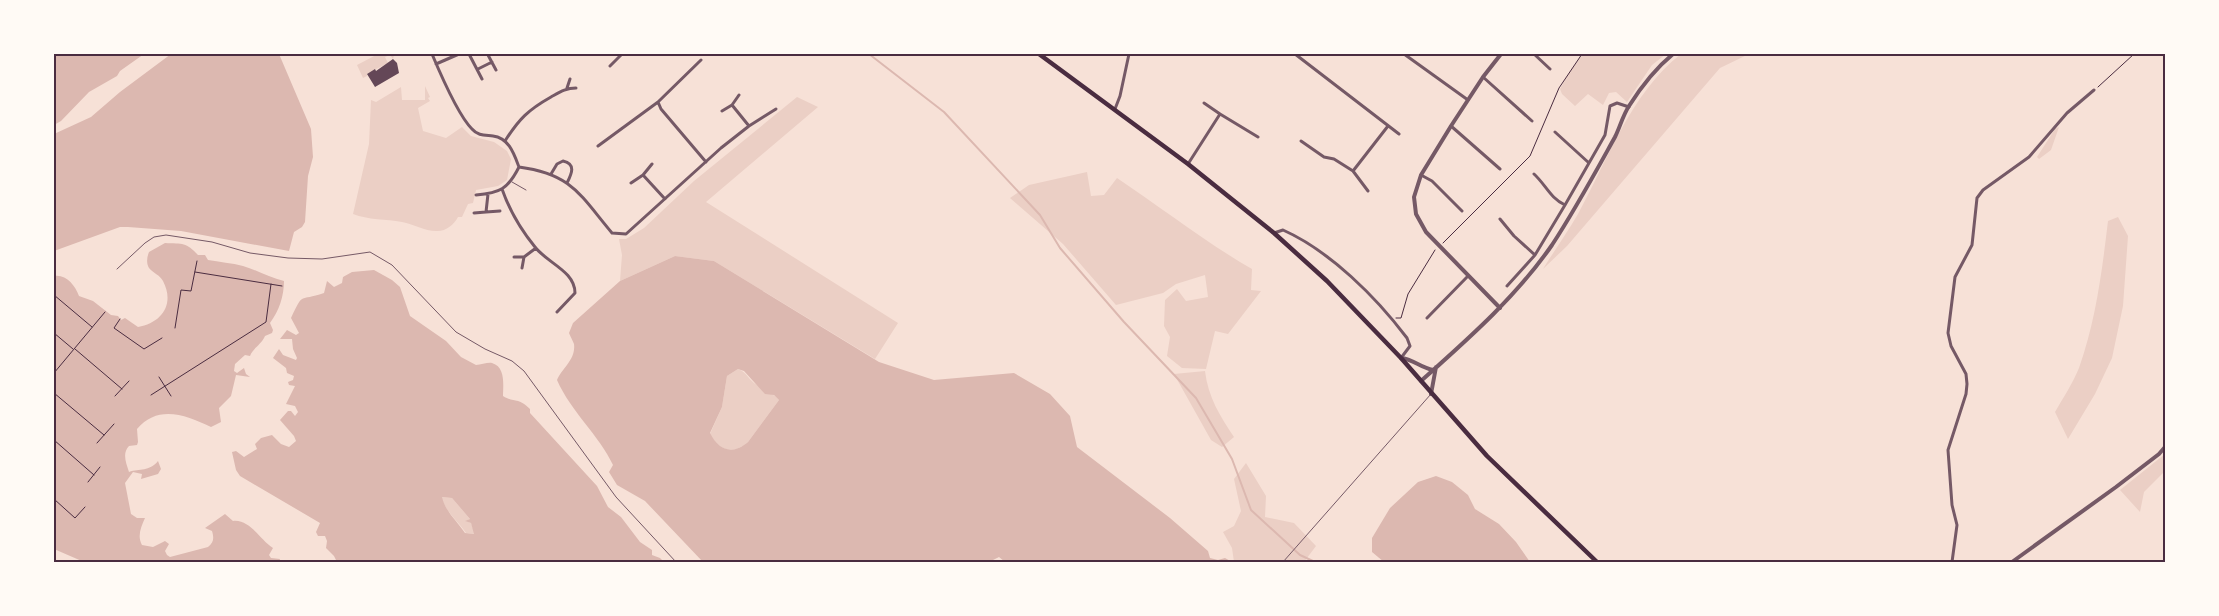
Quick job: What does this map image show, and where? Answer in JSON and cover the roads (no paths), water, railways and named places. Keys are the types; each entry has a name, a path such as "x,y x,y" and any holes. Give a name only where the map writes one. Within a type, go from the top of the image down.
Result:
{"main road":[{"path":"1038,54 1188,164 1274,233 1327,281 1401,358 1487,456 1597,562"}],"street":[{"path":"432,54 458,110 472,130 482,136 495,136 506,141 519,167 512,182 502,189 488,194 476,195"},
{"path":"436,64 456,54"},
{"path":"469,54 482,79"},
{"path":"610,66 622,54"},
{"path":"1115,109 1120,96 1129,54"},
{"path":"1295,54 1398,134"},
{"path":"1404,54 1468,100"},
{"path":"1500,308 1426,232 1416,214 1414,197 1421,175 1483,77 1501,54"},
{"path":"1534,54 1550,69"},
{"path":"1421,381 1500,308 1525,281 1552,244 1615,136 1628,107 1655,72 1673,54"},
{"path":"488,55 496,70"},
{"path":"598,146 658,102 671,87 702,60"},
{"path":"478,69 492,62"},
{"path":"1483,77 1532,121"},
{"path":"566,88 570,79"},
{"path":"506,141 518,121 528,111 566,88 576,88"},
{"path":"1952,562 1957,526 1952,505 1948,450 1966,394 1967,384 1966,374 1949,340 1948,326 1955,277 1972,245 1977,198 1983,190 2029,157 2067,113 2094,90"},
{"path":"722,111 732,105 740,95"},
{"path":"658,102 661,109 706,162"},
{"path":"1506,286 1535,255 1565,205 1604,135 1610,106 1617,103 1628,107"},
{"path":"1204,104 1258,137"},
{"path":"732,105 749,126"},
{"path":"519,167 552,174 567,182 574,187 612,233 626,234 749,126 776,109"},
{"path":"1188,164 1220,114"},
{"path":"1353,171 1388,126"},
{"path":"1451,126 1500,169"},
{"path":"1555,132 1588,163"},
{"path":"1301,142 1324,157 1336,160 1353,171 1368,191"},
{"path":"552,174 557,164 563,161 568,162 572,166 573,171 567,182"},
{"path":"631,183 643,176 652,164"},
{"path":"1534,174 1544,184 1550,195 1565,205"},
{"path":"1421,175 1432,181 1462,211"},
{"path":"643,176 665,199"},
{"path":"502,189 511,210 536,248 567,275 575,286 575,293 557,312"},
{"path":"486,212 488,194"},
{"path":"474,213 500,211"},
{"path":"1500,219 1514,236 1535,255"},
{"path":"1274,233 1281,230 1287,232 1333,263 1357,282 1394,320 1410,342 1409,349 1401,358"},
{"path":"514,257 524,257 536,248"},
{"path":"522,268 524,257"},
{"path":"1427,318 1468,276"},
{"path":"1401,358 1410,359 1420,367 1434,369"},
{"path":"1431,394 1434,388 1434,369"},
{"path":"2012,562 2116,487 2159,454 2165,447"}],"lane":[{"path":"512,182 526,190"},
{"path":"117,269 145,243 166,235 212,242 250,253 288,258 322,259 370,252 392,265 456,332 485,349 512,361 524,371 616,497 676,562"},
{"path":"1283,562 1431,394"}],"waterway":[{"path":"869,54 944,112 1040,215 1060,248 1124,322 1196,398 1232,459 1251,510 1300,555 1315,562"}]}
